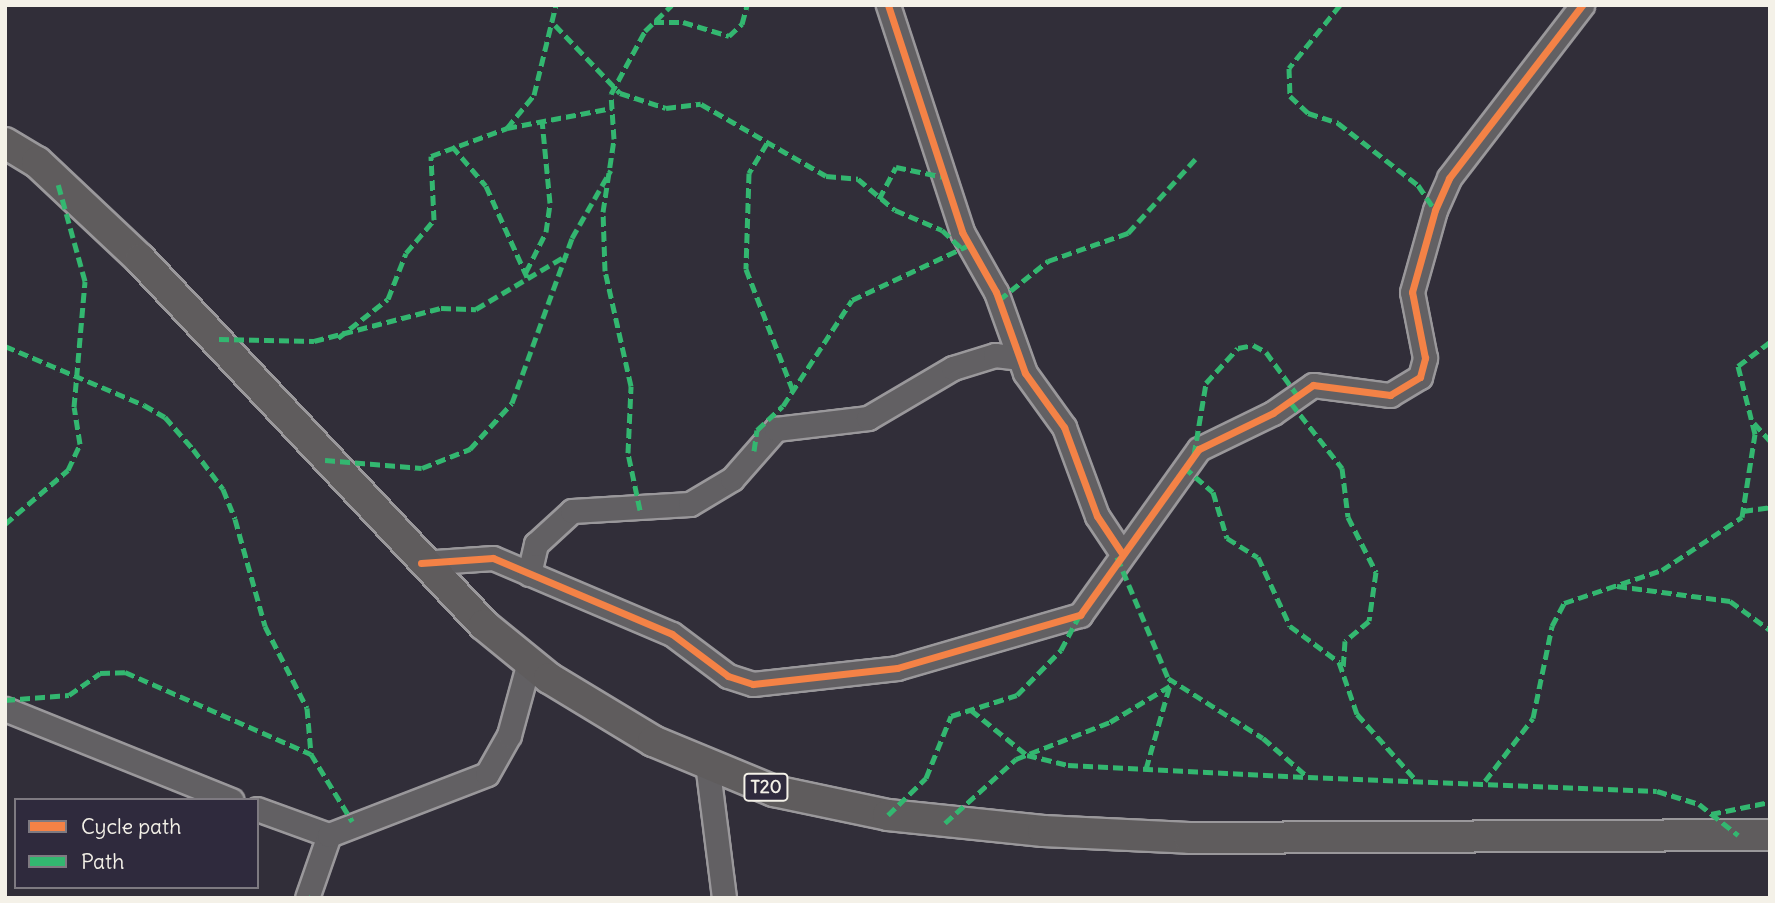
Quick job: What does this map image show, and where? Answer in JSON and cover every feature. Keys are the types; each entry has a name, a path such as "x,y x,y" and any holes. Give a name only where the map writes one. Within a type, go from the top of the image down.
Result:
{"main road":[{"name":"T20","path":"5,143 37,162 184,303 421,563 529,662 653,741 774,790 972,827 1189,838 1770,835"}],"street":[{"path":"888,5 962,232 996,292 1019,358 1065,427 1097,516 1121,552"},
{"path":"421,563 478,555 672,634 741,682 777,685 897,668 1060,623 1090,604 1121,552 1189,461 1222,434 1273,413 1313,385 1390,395 1420,377 1425,358 1412,292 1435,210 1449,178 1582,5"},
{"path":"529,574 536,544 572,511 690,504 732,478 776,429 868,418 953,368 995,355 1019,358"},
{"path":"307,898 329,835 352,821 425,803 487,774 509,734 529,662"},
{"path":"5,709 226,798"},
{"path":"707,763 724,898"},
{"path":"259,810 329,835"}],"marked path":[{"path":"507,128 534,95 556,5"},
{"path":"640,510 628,453 631,386 605,271 603,212 614,139 611,94 645,31 672,5"},
{"path":"654,22 683,22 729,36 742,24 747,5"},
{"path":"1340,5 1289,68 1290,96 1308,113 1338,123 1418,185 1435,210"},
{"path":"555,25 620,93 666,108 701,104 826,176 858,179 895,210 942,230 961,248"},
{"path":"338,338 388,299 406,253 434,220 431,156 507,128 612,108"},
{"path":"526,272 546,232 550,203 542,120"},
{"path":"767,143 749,173 746,269 793,391"},
{"path":"452,146 486,186 527,277"},
{"path":"999,300 1048,261 1128,233 1199,155"},
{"path":"879,199 896,167 944,177"},
{"path":"325,460 422,468 470,449 512,403 572,238 611,170"},
{"path":"5,524 68,470 80,444 74,407 85,281 57,180"},
{"path":"754,451 757,430 783,406 852,300 967,246"},
{"path":"219,339 314,341 441,308 476,309 567,255"},
{"path":"1485,781 1533,718 1552,626 1564,603 1662,570 1742,517 1755,434 1738,366 1770,342"},
{"path":"1194,455 1206,383 1238,348 1253,345 1266,352 1298,396"},
{"path":"5,346 144,405 165,417 193,449 223,489 235,519 265,626 307,708 311,754"},
{"path":"1291,403 1342,468 1348,517 1376,572 1369,621 1345,641 1343,670"},
{"path":"1754,423 1770,441"},
{"path":"1184,467 1213,492 1227,538 1258,557 1290,626 1339,662 1357,714 1414,778"},
{"path":"1743,511 1770,507"},
{"path":"1117,557 1168,678 1263,738 1308,777 1657,791 1699,804 1738,835"},
{"path":"1617,586 1730,601 1770,630"},
{"path":"888,815 926,778 951,716 1017,695 1061,650 1080,615"},
{"path":"5,700 69,695 100,673 125,672 311,754 352,821"},
{"path":"1146,769 1171,681"},
{"path":"945,823 1016,759 1110,722 1170,686"},
{"path":"971,710 1027,755 1068,765 1306,777"},
{"path":"1711,814 1770,802"}],"cycle path":[{"path":"888,5 962,232 996,292 1025,373 1064,427 1097,516 1121,552"},
{"path":"421,563 493,558 672,634 728,676 753,684 897,668 1080,615 1199,449 1273,413 1313,385 1390,395 1420,377 1425,358 1412,292 1435,210 1449,178 1582,5"}]}
